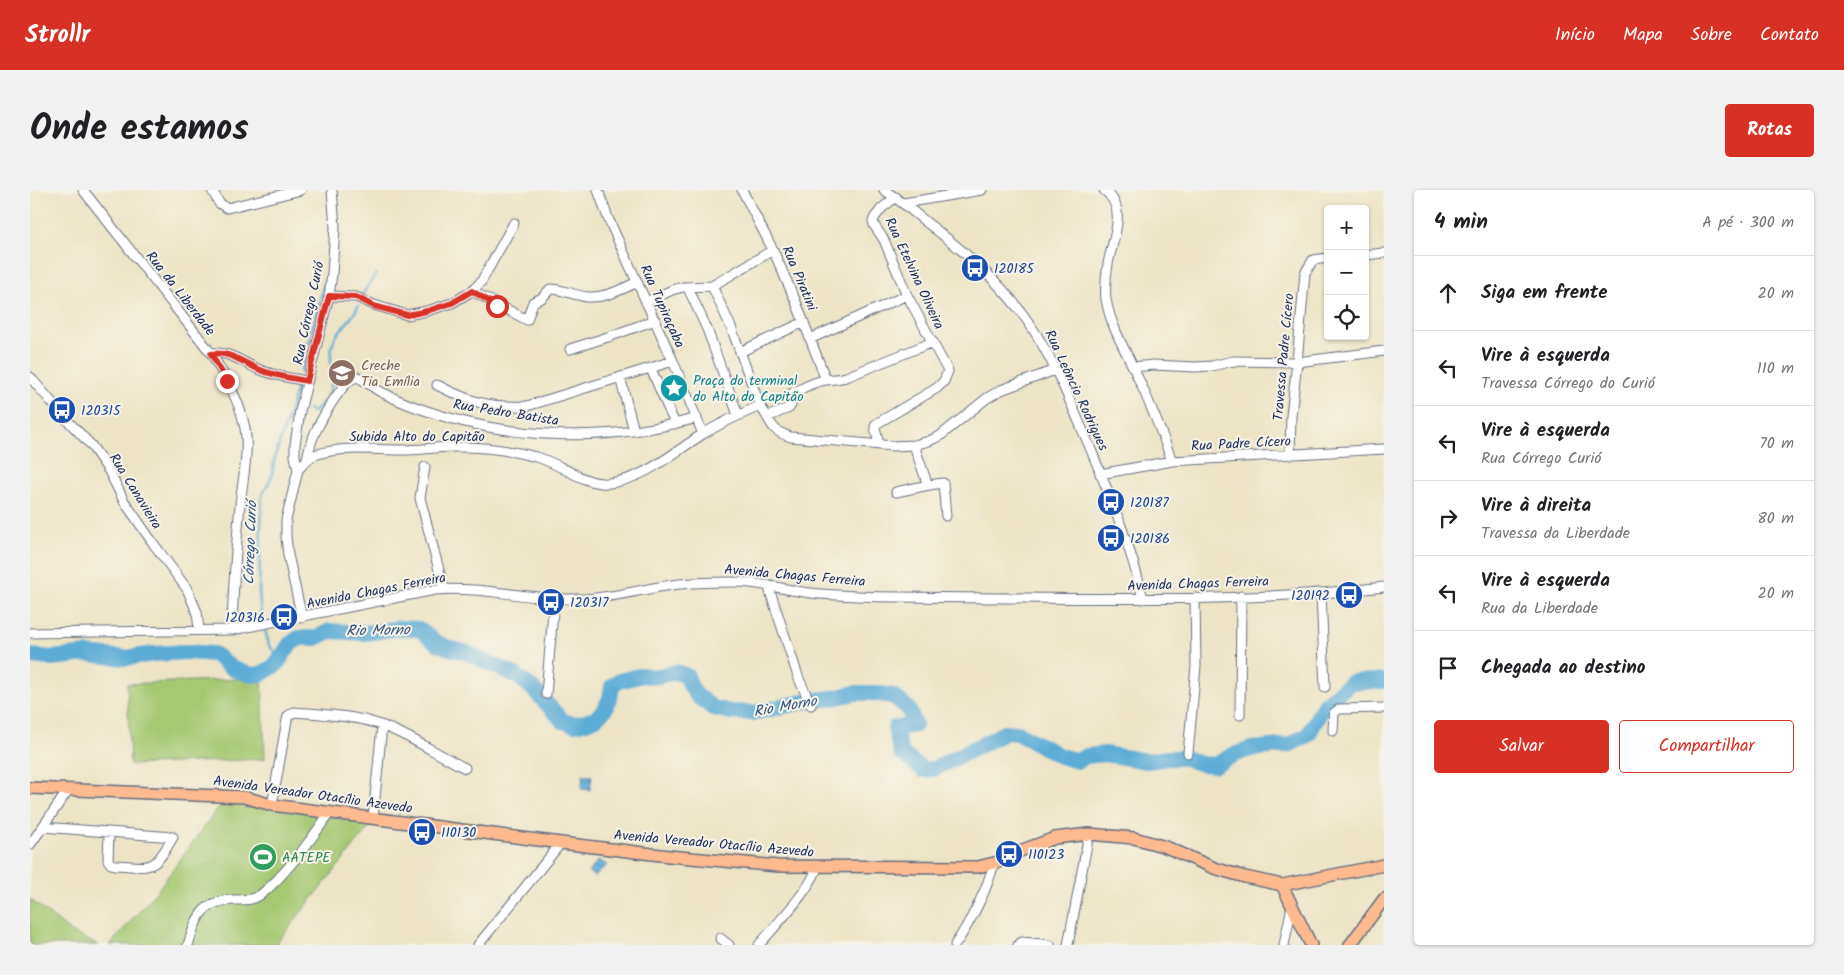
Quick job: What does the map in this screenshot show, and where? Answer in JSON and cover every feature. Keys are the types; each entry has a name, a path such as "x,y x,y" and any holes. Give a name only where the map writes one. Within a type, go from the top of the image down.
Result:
{"main road":[{"name":"Avenida Vereador Otacílio Azevedo","path":"30,788 244,797 272,805 561,843 669,856 778,866 978,867 994,863 1054,838 1089,834 1134,838 1166,847 1214,868 1282,885 1384,865"},
{"path":"1282,885 1311,945"},
{"path":"1350,945 1383,904"}],"street":[{"name":"Rua da Liberdade","path":"83,190 211,354 238,404 246,436 246,463 233,581 232,630"},
{"path":"212,190 223,206 227,208 302,190"},
{"name":"Rua Córrego Curió","path":"302,618 286,536 286,520 298,470 295,444 300,411 329,296 335,227 332,190"},
{"name":"Rua Tupiraçaba","path":"598,190 608,218 673,362 703,434"},
{"name":"Rua Piratini","path":"742,190 773,250 804,322 826,380"},
{"name":"Rua Leôncio Rodrigues","path":"884,190 904,203 956,245 1006,294 1039,338 1073,408 1100,474 1133,560 1143,599"},
{"path":"904,203 982,190"},
{"path":"1104,190 1114,202 1118,215 1108,264 1106,297 1109,314 1172,461"},
{"name":"Rua Etelvina Oliveira","path":"879,445 876,424 936,388 948,375 947,367 907,295 884,240 873,221 882,208 896,197"},
{"path":"329,296 356,297 374,306 407,315 452,303 472,291 481,282 514,223"},
{"path":"646,302 672,290 712,286 773,250"},
{"path":"1369,255 1384,253"},
{"name":"Travessa Padre Cícero","path":"1290,455 1291,416 1305,273 1310,262 1324,259"},
{"path":"472,291 527,320 533,302 542,298 550,290 562,289 588,297 620,290 637,282"},
{"path":"712,286 731,327 760,406 770,424 776,430 791,437 879,445 914,445 940,436 987,398 1001,390 1055,370"},
{"path":"688,288 707,329 738,415"},
{"path":"810,339 907,295"},
{"path":"570,348 611,336 654,320"},
{"path":"740,352 804,322"},
{"path":"767,417 789,408 791,405 791,394 826,380 846,377 933,342"},
{"path":"1133,367 1153,365 1195,367 1254,360 1297,362 1384,351"},
{"path":"211,354 220,352 231,355 259,369 283,377 307,381"},
{"path":"437,385 465,399 506,408 527,406 673,362"},
{"path":"651,369 675,424"},
{"name":"Rua Pedro Batista","path":"307,459 311,442 318,426 348,382 357,377 394,399 464,422 528,432 571,436 603,435 675,424 697,418"},
{"path":"620,377 634,431"},
{"name":"Rua Canavieira","path":"30,378 91,445 109,471 134,515 187,589 197,612 199,630"},
{"name":"Subida Alto do Capitão","path":"307,459 316,454 339,450 404,450 459,447 537,457 595,482 610,483 639,474 663,461 703,434 738,415 760,406"},
{"path":"914,445 925,479 929,485"},
{"name":"Rua Padre Cícero","path":"1100,474 1172,461 1384,449"},
{"path":"298,470 307,459"},
{"path":"425,467 420,498 444,590"},
{"path":"896,492 943,482 946,516"},
{"name":"Avenida Chagas Ferreira","path":"30,633 232,630 444,590 473,589 554,601 609,597 674,585 736,582 768,585 787,590 819,594 1195,600 1384,587"},
{"path":"768,585 799,679 811,705"},
{"path":"1321,592 1325,687"},
{"path":"1240,715 1241,596"},
{"path":"1188,754 1196,666 1195,600"},
{"path":"546,694 554,601"},
{"path":"1333,731 1334,713 1339,709 1384,708"},
{"path":"272,805 288,716 294,712 366,720 409,738 465,768"},
{"path":"373,818 382,726"},
{"path":"30,845 69,789"},
{"path":"188,945 200,913 206,906 220,901 247,901 264,893 314,836 330,812"},
{"path":"43,827 173,837 163,855 156,864 150,867 115,865 108,860 109,833"},
{"path":"1068,945 1089,834"},
{"path":"478,945 561,843"},
{"path":"955,945 979,904 994,863"},
{"path":"759,945 807,887 817,867"},
{"path":"1284,945 1292,906"},
{"path":"720,938 729,945"},
{"path":"1018,945 1022,942 1027,942 1050,945"}],"green space":[{"path":"262,678 265,759 130,765 127,684"},
{"name":"AATEPE","path":"230,800 372,824 275,945 110,945 157,891 223,801"},
{"path":"30,899 71,932 98,945 30,945"}],"water":[{"path":"583,775 592,776 590,790 581,789"},
{"path":"599,860 607,865 595,877 588,872"}],"waterway":[{"name":"Córrego Curió","path":"308,343 328,274"},
{"path":"362,295 376,274"},
{"path":"308,409 314,412 330,391 331,354 334,340 358,306"},
{"name":"Córrego Curió","path":"301,372 306,354"},
{"name":"Córrego Curió","path":"261,617 259,590 262,496 272,476 275,456 297,386"},
{"name":"Rio Morno","path":"30,656 52,658 87,654 126,658 187,652 214,654 233,669 251,675 261,674 276,665 290,644 299,638 316,638 330,631 365,633 400,628 419,629 437,643 465,652 517,676 531,687 563,721 574,724 596,718 605,709 610,698 612,686 619,681 643,675 653,677 676,672 687,676 691,687 698,697 713,708 731,712 754,713 855,693 893,696 908,708 915,725 895,728 901,753 923,770 934,769 1006,732 1018,733 1060,756 1078,761 1086,756 1105,754 1147,761 1185,758 1202,764 1215,765 1233,755 1251,749 1289,745 1308,735 1324,705 1352,682 1384,681"},
{"name":"Córrego Curió","path":"265,630 269,645 280,659"}],"place":[{"name":"120185","path":"975,268"},
{"name":"Creche Tia Emília","path":"342,373"},
{"name":"Praça do terminal do Alto do Capitão","path":"674,388"},
{"name":"120315","path":"62,410"},
{"name":"120187","path":"1111,502"},
{"name":"120186","path":"1111,538"},
{"name":"120192","path":"1349,595"},
{"name":"120317","path":"551,602"},
{"name":"120316","path":"284,617"},
{"name":"110130","path":"422,832"},
{"name":"110123","path":"1009,854"},
{"name":"AATEPE","path":"263,857"}],"route":[{"path":"227,381 211,354 220,352 231,355 259,369 283,377 307,381 329,296 356,297 374,306 407,315 452,303 472,291 497,306"}]}
